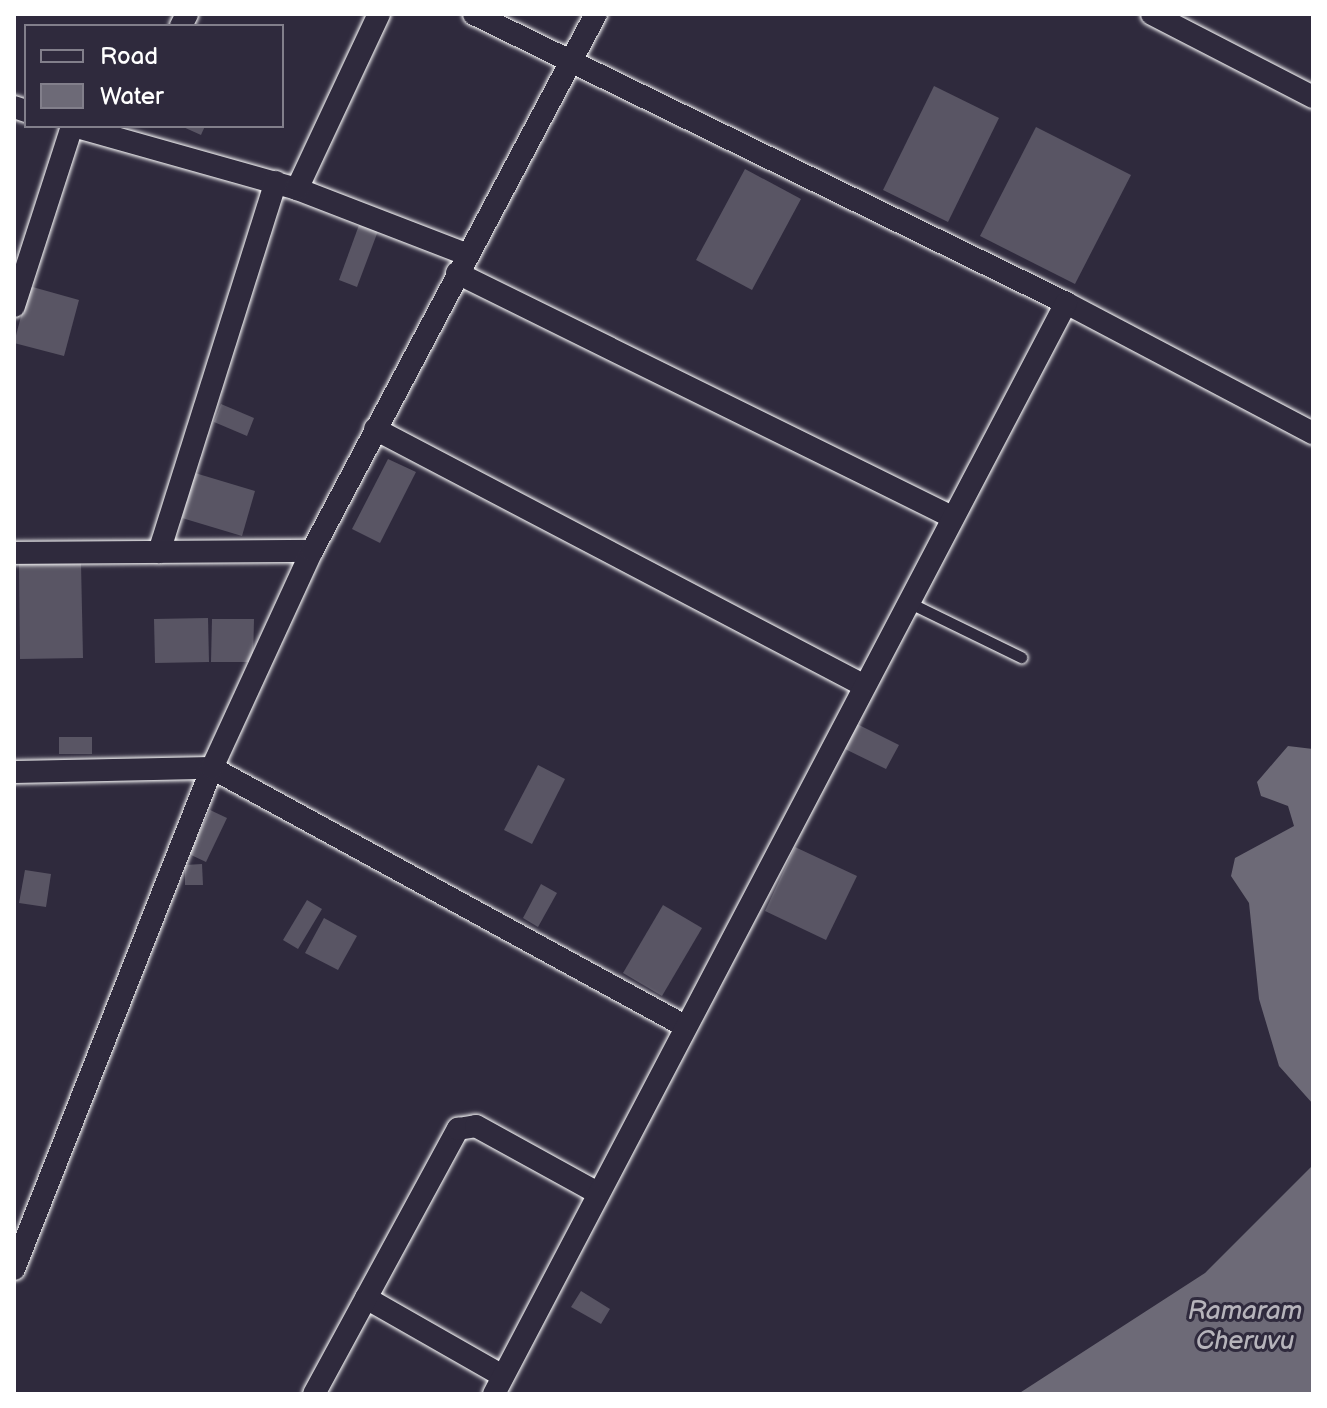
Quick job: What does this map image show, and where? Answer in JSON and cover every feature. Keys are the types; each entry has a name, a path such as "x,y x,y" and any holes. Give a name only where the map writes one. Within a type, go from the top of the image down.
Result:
{"street":[{"path":"159,552 287,186 379,14"},
{"path":"474,14 1066,303 1313,433"},
{"path":"14,1269 212,768 312,551 596,14"},
{"path":"1152,14 1313,97"},
{"path":"14,306 71,128"},
{"path":"86,128 126,134 287,186 463,264 952,517"},
{"path":"366,1298 497,1385 594,1191 1066,303"},
{"path":"375,429 863,685"},
{"path":"14,553 312,551"},
{"path":"14,772 212,768 683,1025"},
{"path":"314,1394 458,1129 476,1126 594,1191"}],"lane":[{"path":"907,602 1021,657"}],"water":[{"path":"1288,746 1313,749 1313,1104 1279,1066 1259,999 1249,903 1231,876 1235,858 1294,826 1288,806 1261,796 1257,782"},
{"name":"Ramaram Cheruvu","path":"1313,1165 1313,1394 1018,1394 1205,1273"}],"building":[{"path":"934,86 999,118 948,222 883,190"},
{"path":"1036,127 1131,175 1075,284 980,236"},
{"path":"185,128 204,128 201,135"},
{"path":"745,169 801,199 752,290 696,260"},
{"path":"359,225 378,231 357,287 339,280"},
{"path":"29,286 79,300 64,356 14,343"},
{"path":"221,404 254,418 247,436 214,422"},
{"path":"388,459 416,472 380,543 352,529"},
{"path":"195,473 255,491 242,536 182,518"},
{"path":"19,563 81,563 83,658 20,659"},
{"path":"208,618 209,662 155,663 154,619"},
{"path":"212,619 254,619 253,662 211,662"},
{"path":"855,723 899,745 886,769 843,748"},
{"path":"59,737 92,737 92,754 59,754"},
{"path":"538,765 565,779 532,844 504,830"},
{"path":"210,810 227,818 206,862 189,854"},
{"path":"795,847 857,876 826,940 765,911"},
{"path":"202,864 203,885 185,885 185,865"},
{"path":"25,870 51,874 46,907 19,903"},
{"path":"541,884 557,893 538,927 523,918"},
{"path":"307,900 322,909 298,949 283,940"},
{"path":"663,905 702,928 662,996 623,973"},
{"path":"324,918 357,936 338,970 305,953"},
{"path":"581,1291 610,1309 601,1324 571,1307"}]}
